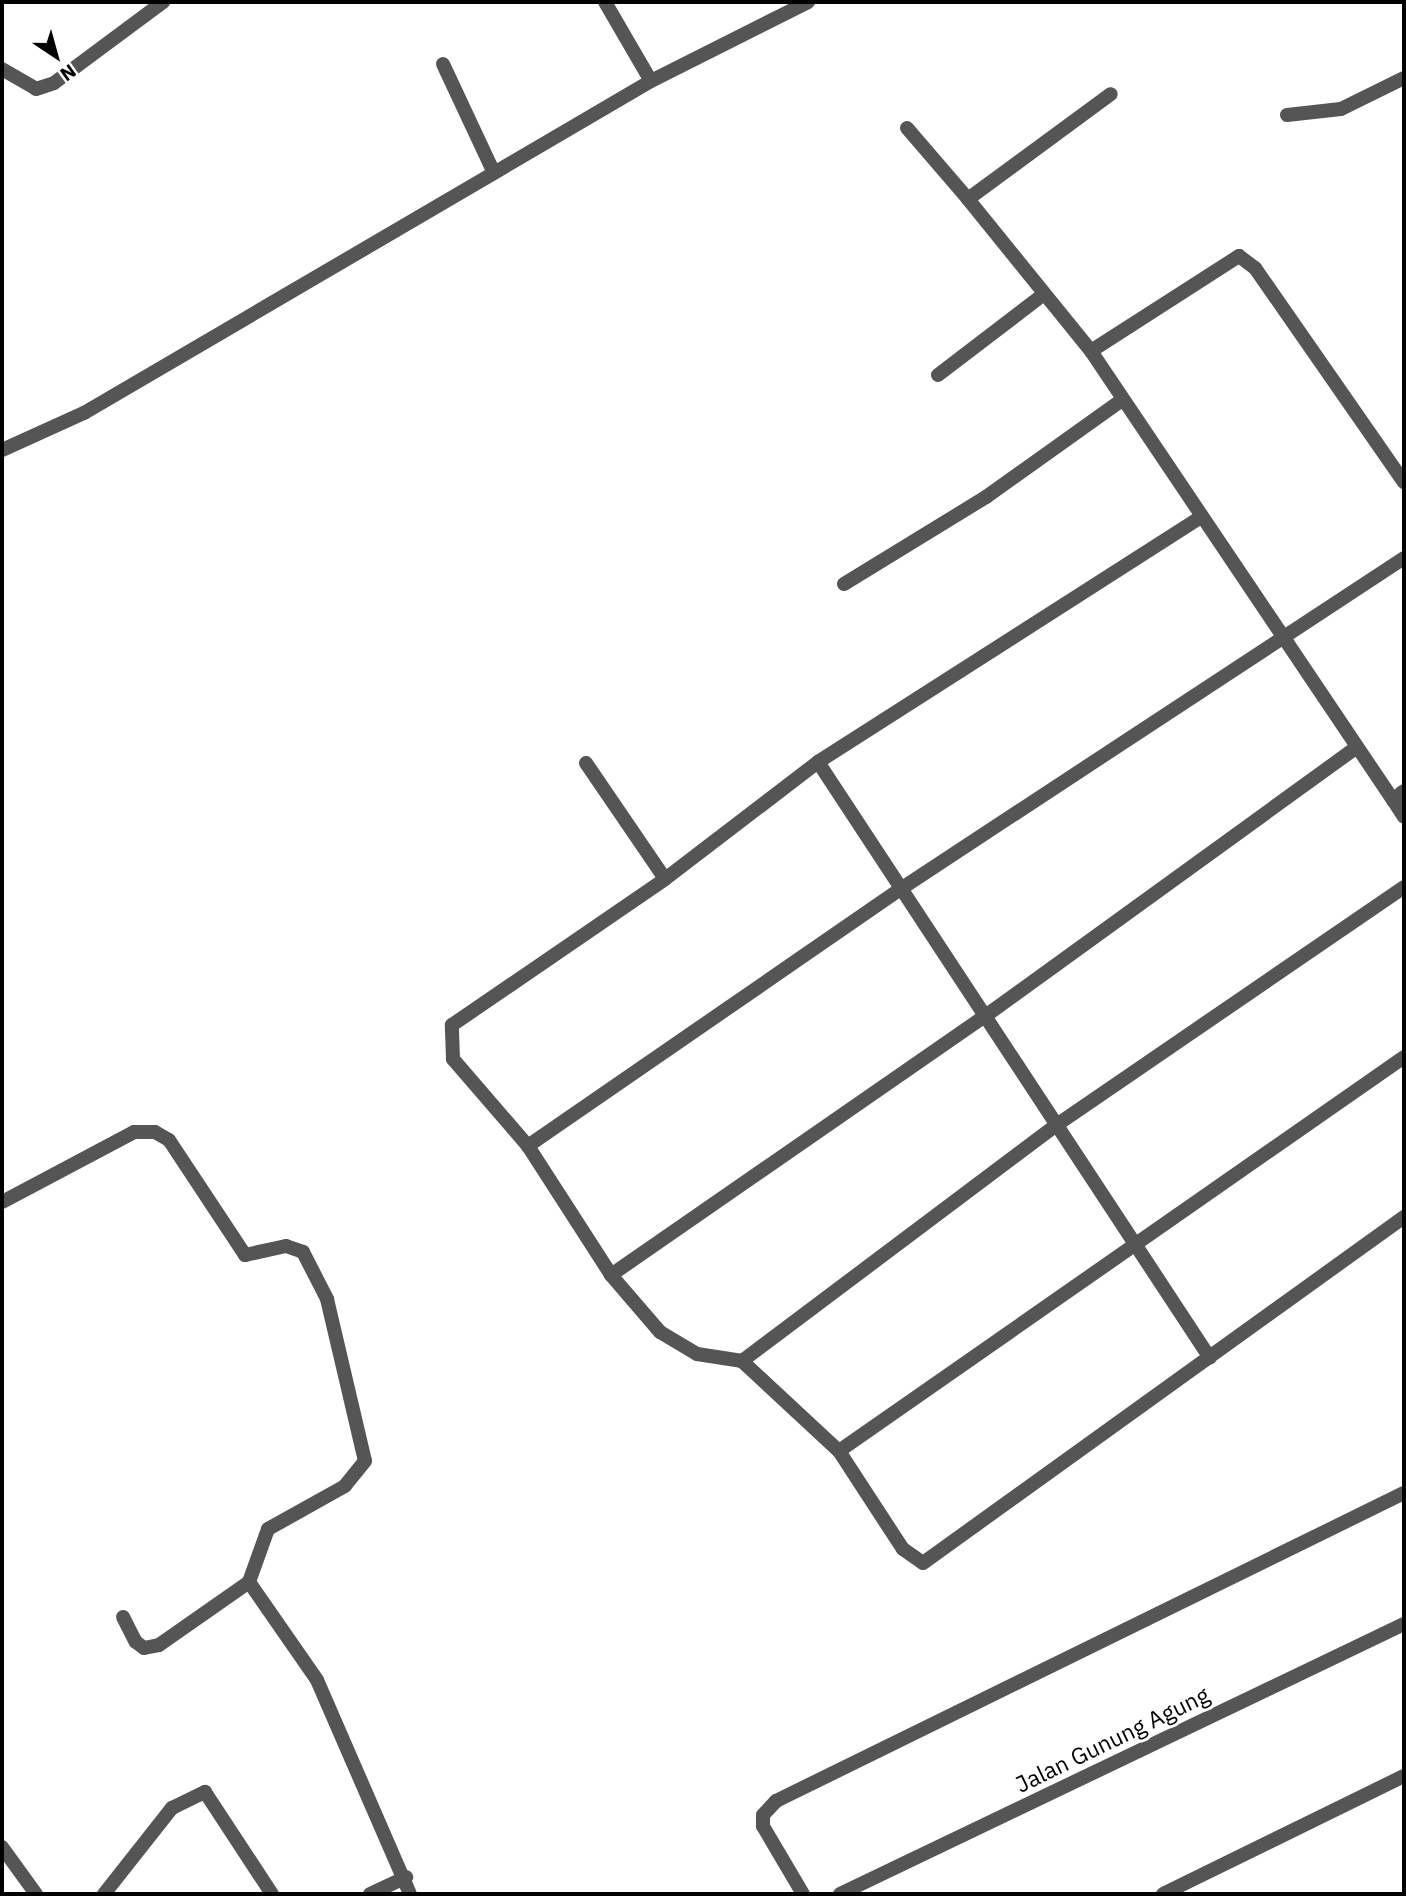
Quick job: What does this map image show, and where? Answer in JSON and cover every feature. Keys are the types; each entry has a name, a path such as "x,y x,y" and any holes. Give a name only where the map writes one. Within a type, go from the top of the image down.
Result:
{"street":[{"path":"2,69 36,89 54,83 163,2"},
{"path":"605,2 651,81"},
{"path":"2,450 84,413 651,81 803,3"},
{"path":"443,64 494,173"},
{"path":"1287,115 1341,109 1404,78"},
{"path":"968,200 1111,94"},
{"path":"906,128 1090,351 1354,749 1399,795 1404,817"},
{"path":"1090,351 1217,264 1245,259 1404,482"},
{"path":"938,375 1044,294"},
{"path":"844,584 986,497 1122,400"},
{"path":"1200,518 818,762 665,879 452,1025 453,1059 528,1146 611,1275 660,1332 697,1354 741,1361 839,1451 903,1549 923,1563 1404,1217"},
{"path":"528,1146 899,890 1404,558"},
{"path":"611,1275 984,1017 1354,749"},
{"path":"818,762 899,890 1136,1239 1210,1358"},
{"path":"586,763 665,879"},
{"path":"741,1361 1058,1124 1404,887"},
{"path":"839,1451 1136,1239 1404,1057"},
{"path":"2,1202 134,1132 155,1132 169,1140 245,1255 286,1246 303,1252 327,1299 365,1461 345,1486 268,1529 248,1582 159,1645 144,1648 136,1642 122,1617"},
{"path":"803,1894 763,1826 763,1815 776,1801 1404,1493"},
{"path":"248,1582 317,1680 406,1877 410,1894"},
{"name":"Jalan Gunung Agung","path":"840,1894 1404,1624"},
{"path":"1163,1894 1404,1776"},
{"path":"104,1894 173,1808 205,1792 272,1894"},
{"path":"2,1847 36,1894"},
{"path":"370,1894 406,1877"}]}
